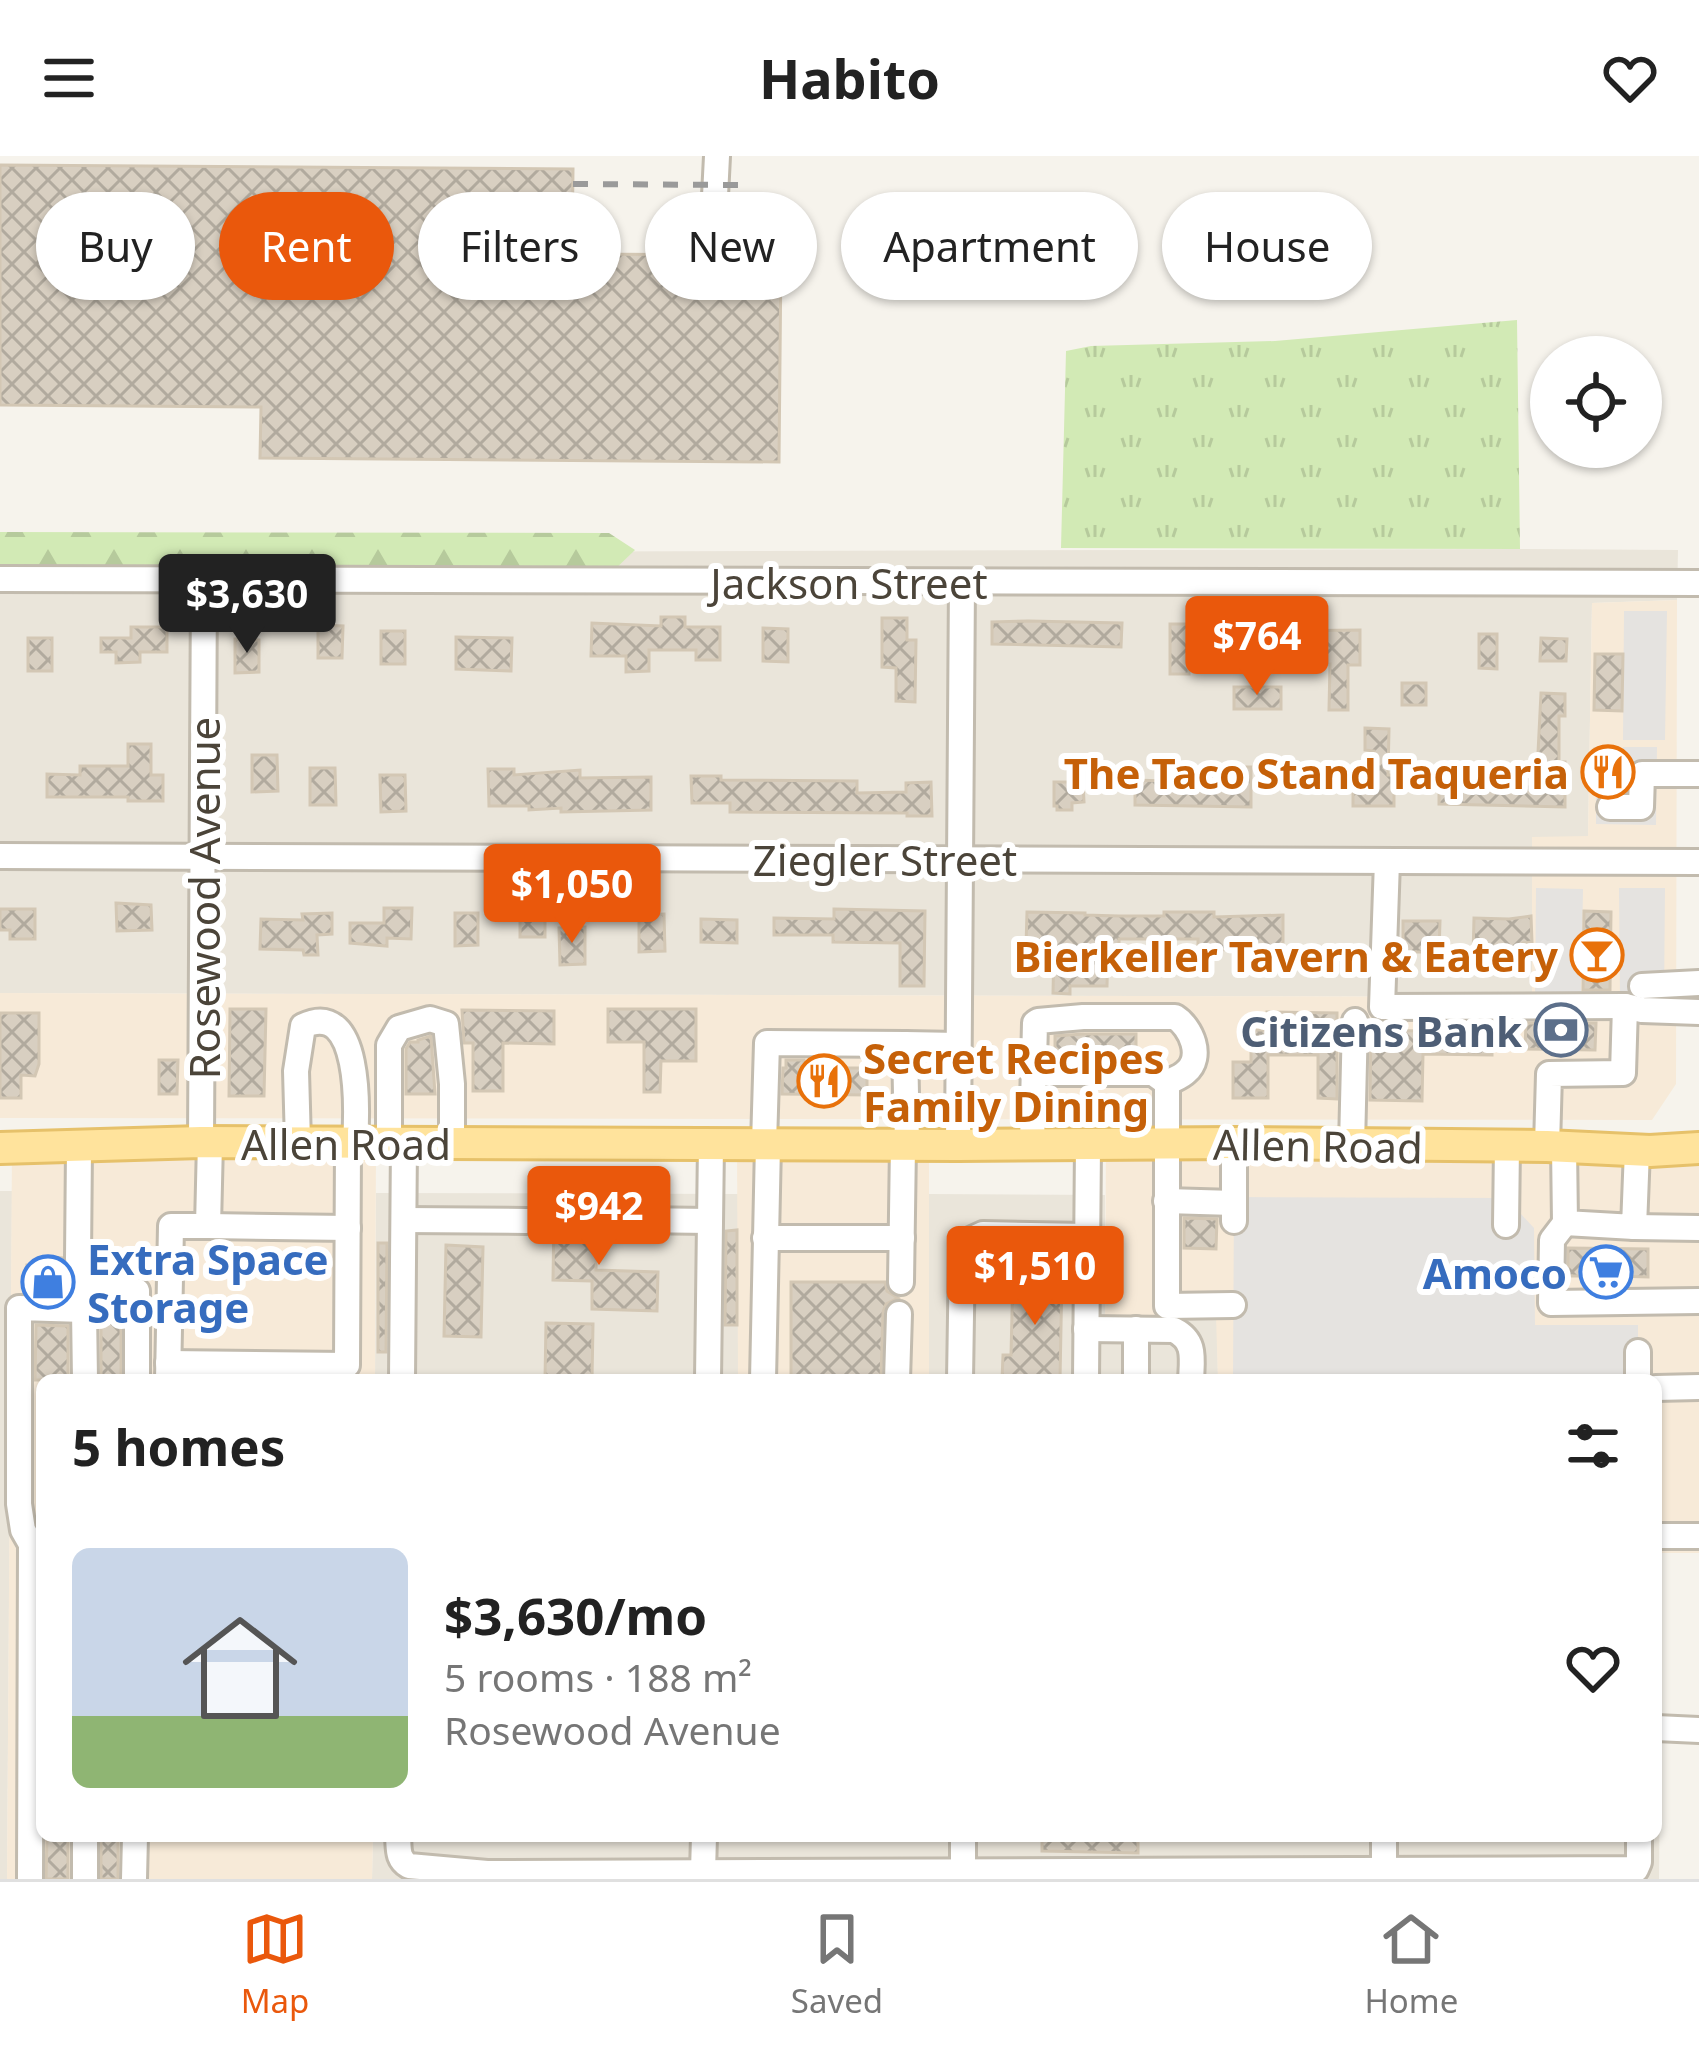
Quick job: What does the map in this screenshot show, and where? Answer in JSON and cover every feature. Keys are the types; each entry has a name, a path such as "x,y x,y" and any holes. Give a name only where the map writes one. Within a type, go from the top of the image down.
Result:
{"main road":[{"name":"Allen Road","path":"0,1148 205,1142 1699,1148"}],"street":[{"path":"715,192 717,156"},
{"name":"Jackson Street","path":"0,580 1699,583"},
{"name":"Rosewood Avenue","path":"204,581 208,1226"},
{"path":"958,1145 962,582"},
{"path":"1610,807 1641,807 1642,775 1699,774"},
{"name":"Ziegler Street","path":"0,856 1699,862"},
{"path":"1388,861 1382,1006 1625,1006 1699,1012"},
{"path":"1642,986 1699,983"},
{"path":"1625,1006 1623,1073 1549,1074 1565,1222 1552,1240 1551,1303 1699,1300"},
{"path":"1032,1144 1035,1024 1083,1017 1175,1017 1184,1022 1178,1055 1159,1066 1166,1144 1167,1306 1233,1305"},
{"path":"402,1374 404,1220 389,1045 399,1028 430,1019 446,1024 452,1143"},
{"path":"298,1143 297,1048 303,1026 314,1020 342,1035 352,1058 358,1104 347,1228 347,1365 168,1371 171,1226 347,1228"},
{"path":"1352,1145 1355,1021"},
{"path":"763,1374 767,1043 958,1045"},
{"path":"901,1282 905,1044"},
{"path":"1034,1073 1160,1078"},
{"path":"1166,1202 1234,1212 1234,1143"},
{"path":"708,1374 710,1144"},
{"path":"1086,1374 1088,1144"},
{"path":"1506,1225 1507,1145"},
{"path":"80,1148 85,1374"},
{"path":"1634,1227 1637,1150"},
{"path":"404,1220 527,1221"},
{"path":"637,1220 710,1221"},
{"path":"1565,1222 1699,1228"},
{"path":"960,1374 962,1251 970,1240 983,1234 1087,1236"},
{"path":"765,1238 902,1238"},
{"path":"30,1879 36,1804 36,1544 23,1530 19,1504 19,1308 137,1291 136,1374"},
{"path":"897,1374 899,1314"},
{"path":"1086,1329 1174,1330 1192,1346 1191,1374"},
{"path":"1136,1329 1136,1374"},
{"path":"1638,1352 1638,1374"},
{"path":"1662,1388 1699,1388"},
{"path":"1662,1536 1699,1536"},
{"path":"1662,1728 1699,1730"},
{"path":"85,1879 86,1842"},
{"path":"134,1879 135,1842"},
{"path":"398,1842 403,1862 410,1866 450,1871 703,1872 1636,1869 1639,1842"},
{"path":"703,1872 704,1842"},
{"path":"963,1842 963,1871"},
{"path":"1384,1842 1384,1871"}],"shaded area":[{"path":"1678,550 1677,600 1592,603 1588,837 1532,837 1533,997 0,993 0,553"},
{"path":"1677,600 1676,1084 1652,1120 0,1118 0,993 1532,997 1532,837 1588,836 1592,603"},
{"path":"1624,611 1667,611 1665,740 1623,740"},
{"path":"1623,747 1657,747 1656,825 1596,824 1596,794 1623,793"},
{"path":"1536,888 1583,889 1581,997 1535,997"},
{"path":"1619,888 1665,888 1664,1000 1620,1000"},
{"path":"376,1143 375,1374 36,1374 36,1842 373,1842 372,1879 7,1879 12,1148"},
{"path":"737,1144 929,1145 929,1374 738,1374"},
{"path":"1106,1144 1699,1148 1699,1553 1662,1553 1662,1374 1218,1374 1216,1317 1105,1318"},
{"path":"0,1191 12,1191 7,1879 0,1879"},
{"path":"376,1193 738,1194 738,1374 375,1374"},
{"path":"929,1194 1105,1195 1105,1317 1217,1317 1218,1374 929,1374"},
{"path":"1234,1197 1506,1198 1534,1228 1535,1325 1638,1325 1638,1374 1233,1374"},
{"path":"373,1842 1659,1842 1659,1879 372,1879"}],"green space":[{"path":"1517,320 1520,549 1061,548 1066,351 1091,346 1275,341"},
{"path":"0,532 609,533 635,550 610,574 0,570"}],"building":[{"path":"0,165 573,169 573,192 418,192 418,300 621,300 621,254 645,254 645,300 781,300 779,462 260,458 261,407 0,405"},
{"path":"661,617 685,617 685,627 720,627 720,660 696,660 696,650 649,650 649,671 626,672 626,656 591,656 592,623 661,626"},
{"path":"882,618 907,618 907,640 916,640 915,702 896,701 896,668 882,667"},
{"path":"992,622 1122,623 1121,647 992,644"},
{"path":"1243,623 1259,623 1259,631 1360,630 1360,665 1348,665 1348,710 1329,710 1330,664 1269,667 1269,651 1242,650"},
{"path":"1170,624 1189,624 1189,674 1170,674"},
{"path":"318,625 343,626 342,658 318,658"},
{"path":"131,627 167,627 167,652 140,652 140,662 116,663 116,652 101,652 101,638 131,638"},
{"path":"763,628 788,629 788,662 763,661"},
{"path":"381,631 405,631 405,664 381,664"},
{"path":"1479,634 1497,634 1497,669 1479,668"},
{"path":"456,637 512,638 511,671 456,669"},
{"path":"28,638 52,638 52,671 28,671"},
{"path":"1541,638 1567,639 1566,661 1540,661"},
{"path":"235,639 259,640 259,672 235,673"},
{"path":"1595,654 1623,654 1622,711 1594,710"},
{"path":"1402,683 1426,683 1426,705 1402,705"},
{"path":"1234,687 1281,687 1281,709 1234,709"},
{"path":"1541,693 1565,694 1565,716 1559,716 1559,762 1565,762 1565,807 1439,804 1439,788 1448,788 1448,776 1474,776 1474,771 1537,773"},
{"path":"1365,728 1389,729 1388,775 1394,775 1394,806 1353,806 1353,782 1374,782 1374,751 1365,750"},
{"path":"128,744 151,744 151,775 163,775 163,801 47,797 47,774 80,775 80,766 128,766"},
{"name":"The Taco Stand Taqueria","path":"1595,749 1618,749 1618,789 1594,789"},
{"path":"252,755 277,755 278,791 252,792"},
{"path":"1235,767 1251,767 1251,807 1135,805 1135,780 1235,783"},
{"path":"310,768 335,768 336,805 310,805"},
{"path":"488,769 514,769 514,775 580,770 580,778 651,777 651,810 561,812 561,808 489,806"},
{"path":"380,775 405,775 406,811 381,812"},
{"path":"691,776 857,781 857,793 906,792 906,783 931,782 932,816 730,812 730,803 692,803"},
{"path":"1054,782 1083,782 1084,802 1072,803 1072,810 1057,810"},
{"path":"116,903 151,905 152,930 117,931"},
{"path":"384,908 412,908 411,939 387,938 387,946 350,943 350,923 384,923"},
{"path":"520,908 545,914 545,937 520,937"},
{"path":"0,909 35,909 35,939 10,939 10,930 0,930"},
{"path":"834,909 925,911 924,986 900,986 900,943 833,942 833,935 774,935 774,918 834,919"},
{"name":"Bierkeller Tavern & Eatery","path":"1584,911 1611,912 1610,990 1583,990"},
{"path":"1027,912 1283,915 1283,948 1214,950 1214,959 1198,958 1198,939 1119,939 1119,948 1108,948 1107,986 1070,986 1070,994 1053,993 1054,947 1026,946"},
{"path":"332,913 332,934 317,935 318,955 260,949 261,919 303,920 302,914"},
{"path":"455,913 478,913 478,945 455,946"},
{"path":"664,914 665,951 639,952 639,915"},
{"path":"1531,916 1532,942 1523,943 1524,952 1473,957 1474,918"},
{"path":"701,919 737,920 737,943 701,942"},
{"path":"1403,921 1440,921 1439,952 1403,952"},
{"path":"585,927 585,964 560,965 559,928"},
{"path":"230,1009 266,1009 264,1096 229,1096"},
{"path":"608,1009 696,1009 696,1061 661,1061 660,1092 644,1092 644,1042 608,1042"},
{"path":"462,1010 554,1011 554,1044 503,1043 503,1091 473,1091 473,1043 464,1043"},
{"path":"1267,1012 1337,1013 1337,1099 1318,1098 1318,1055 1268,1055 1268,1098 1233,1098 1233,1062 1251,1062 1251,1030 1267,1030"},
{"path":"0,1013 39,1013 39,1064 35,1076 21,1075 21,1098 0,1098"},
{"path":"1421,1023 1492,1023 1492,1055 1423,1054 1422,1101 1370,1100 1371,1030 1421,1031"},
{"name":"Citizens Bank","path":"1526,1023 1596,1023 1595,1050 1525,1049"},
{"path":"1136,1034 1136,1048 1124,1048 1124,1057 1055,1057 1055,1036"},
{"path":"431,1036 435,1094 406,1094 406,1049 410,1042"},
{"path":"159,1060 178,1060 177,1094 159,1094"},
{"name":"Secret Recipes Family Dining","path":"786,1060 804,1060 804,1068 867,1068 867,1095 782,1094"},
{"path":"554,1215 597,1216 596,1270 658,1272 657,1311 592,1309 592,1281 553,1280"},
{"path":"1184,1218 1217,1219 1216,1249 1184,1248"},
{"path":"737,1230 737,1325 725,1325 726,1231"},
{"path":"378,1243 387,1243 386,1352 378,1352"},
{"path":"446,1245 483,1247 481,1337 444,1336"},
{"path":"1568,1248 1648,1249 1648,1277 1615,1276 1615,1286 1597,1286 1597,1276 1568,1276"},
{"name":"Extra Space Storage","path":"51,1257 62,1258 65,1293 26,1292 27,1265 50,1266"},
{"path":"1013,1273 1062,1273 1060,1374 1002,1374 1003,1355 1011,1355"},
{"path":"791,1282 885,1282 887,1291 898,1298 886,1304 883,1312 881,1374 791,1374"},
{"path":"101,1307 121,1307 121,1374 101,1374"},
{"path":"546,1323 593,1324 592,1374 545,1374"},
{"path":"36,1325 68,1326 68,1374 36,1374 35,1380"},
{"path":"47,1842 68,1842 68,1879 46,1879"},
{"path":"101,1842 118,1842 118,1879 101,1879"},
{"path":"1042,1842 1138,1842 1138,1853 1042,1851"}],"railway":[{"path":"573,184 738,185"}],"place":[{"name":"The Taco Stand Taqueria","path":"1608,772"},
{"name":"Bierkeller Tavern & Eatery","path":"1597,955"},
{"name":"Citizens Bank","path":"1561,1030"},
{"name":"Secret Recipes Family Dining","path":"824,1081"},
{"name":"Amoco","path":"1606,1272"},
{"name":"Extra Space Storage","path":"48,1282"}]}
